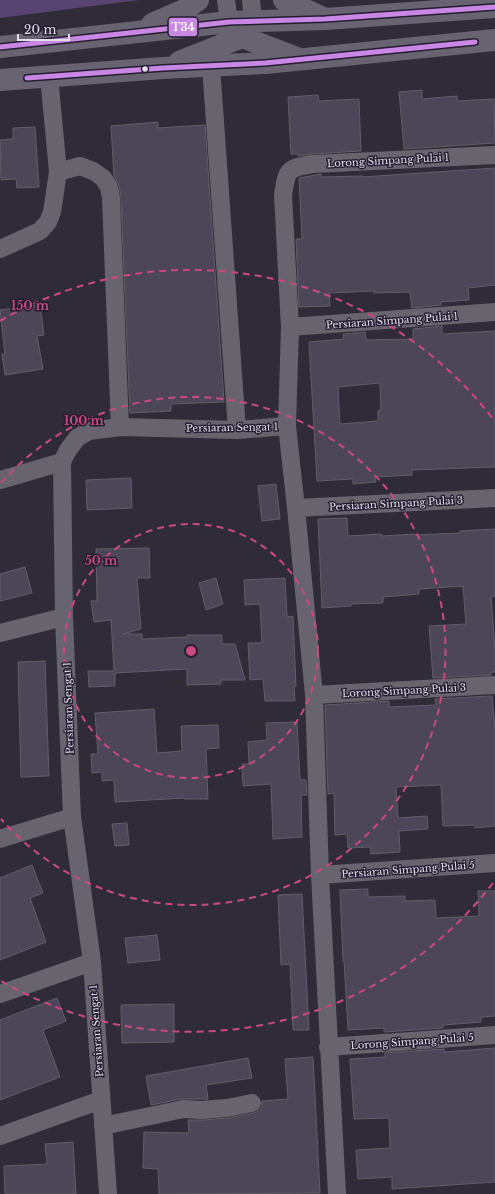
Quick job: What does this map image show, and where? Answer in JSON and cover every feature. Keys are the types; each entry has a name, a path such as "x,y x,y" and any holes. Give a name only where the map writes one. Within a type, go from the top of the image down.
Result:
{"highway":[{"path":"131,34 184,10 198,0"},
{"path":"284,0 325,19"},
{"path":"0,46 131,34 495,7"},
{"path":"241,27 302,60"},
{"path":"164,68 241,27"},
{"path":"0,80 302,60 495,40"}],"street":[{"path":"226,0 241,27"},
{"path":"241,27 251,0"},
{"path":"210,66 237,430"},
{"path":"0,249 40,230 48,222 52,212 58,172 49,76"},
{"name":"Lorong Simpang Pulai 1","path":"290,328 283,195 286,177 294,167 314,164 495,155"},
{"path":"58,172 80,166 93,171 103,178 109,187 111,198 120,427"},
{"name":"Persiaran Simpang Pulai 1","path":"290,328 495,312"},
{"path":"290,328 287,426 314,696 320,875 337,1194"},
{"name":"Persiaran Sengat 1","path":"108,1194 92,962 72,817 64,617 62,462 68,450 77,438 89,431 120,427 237,430 287,426"},
{"path":"0,480 62,462"},
{"name":"Persiaran Simpang Pulai 3","path":"296,508 495,498"},
{"path":"0,633 64,617"},
{"name":"Lorong Simpang Pulai 3","path":"314,696 495,686"},
{"path":"0,839 72,817"},
{"name":"Persiaran Simpang Pulai 5","path":"320,875 495,863"},
{"path":"0,994 92,962"},
{"name":"Lorong Simpang Pulai 5","path":"328,1046 495,1035"},
{"path":"0,1136 101,1100"},
{"path":"103,1126 183,1109 202,1110 227,1108 252,1103"}],"shaded area":[{"path":"0,0 139,0 0,18"}],"building":[{"path":"422,90 422,99 457,96 457,101 494,99 495,143 404,149 399,92"},
{"path":"318,95 319,101 359,99 361,151 298,156 298,154 291,154 288,97"},
{"path":"158,122 158,128 205,125 224,402 171,404 171,411 130,413 121,198 119,185 114,176 111,126"},
{"path":"35,127 39,187 17,188 16,179 1,180 0,140 13,139 13,128"},
{"path":"495,168 495,285 468,288 469,300 441,302 441,305 412,308 410,292 374,293 374,291 329,293 330,306 299,307 296,239 302,239 299,178 321,174 321,177 362,177"},
{"path":"40,305 44,335 37,336 43,369 5,375 2,354 5,354 0,310"},
{"path":"442,326 442,334 495,331 495,467 412,470 412,475 375,477 376,482 353,484 353,479 317,481 309,342 344,339 343,334 365,332 366,340 413,339 413,329","holes":["380,383 381,410 378,410 378,421 340,424 338,387"]},
{"path":"131,478 132,508 87,510 86,480"},
{"path":"276,484 280,519 262,521 258,486"},
{"path":"347,518 348,536 460,533 460,531 495,529 495,596 491,597 495,672 491,672 491,675 433,678 429,626 466,624 463,586 419,589 419,594 383,597 383,603 351,604 351,606 322,608 318,519"},
{"path":"149,548 150,578 137,578 141,629 123,634 142,634 142,639 187,637 187,635 222,635 222,644 235,644 245,680 221,680 221,684 187,685 187,669 115,673 115,686 89,687 88,671 114,671 111,620 94,622 91,601 97,601 96,549"},
{"path":"25,567 32,593 0,601 0,574"},
{"path":"216,578 223,604 206,610 199,583"},
{"path":"285,578 287,617 293,616 296,686 294,686 295,701 265,701 263,679 250,680 248,643 262,643 260,604 245,605 244,580"},
{"path":"45,661 49,776 21,777 18,662"},
{"path":"492,696 495,729 495,826 475,828 474,825 443,826 441,785 396,787 398,818 427,816 428,829 399,831 400,852 371,854 370,847 348,848 347,834 335,835 334,793 328,794 325,705 389,701 389,707 436,705 435,699"},
{"path":"154,709 157,753 182,751 181,726 218,725 219,748 206,749 208,799 184,798 115,802 114,780 102,781 102,772 92,773 91,754 98,754 95,713"},
{"path":"297,722 300,780 306,780 307,795 301,795 302,837 273,839 271,784 243,786 242,764 249,764 248,742 267,740 266,723"},
{"path":"127,823 129,845 115,846 112,824"},
{"path":"32,865 43,893 30,898 46,942 0,960 0,878"},
{"path":"368,889 368,897 405,896 405,901 435,900 436,918 479,916 478,891 495,891 495,1016 481,1017 481,1022 443,1025 443,1028 384,1032 384,1028 348,1030 340,890"},
{"path":"302,894 309,1030 293,1030 290,964 281,965 278,895"},
{"path":"157,935 160,960 128,963 125,938"},
{"path":"57,998 66,1021 43,1030 60,1077 0,1100 0,1020"},
{"path":"174,1004 174,1042 122,1043 121,1005"},
{"path":"495,1048 495,1182 392,1189 392,1177 358,1179 356,1150 390,1148 389,1118 354,1119 350,1059 385,1057 385,1053 444,1049 444,1052"},
{"path":"313,1057 320,1193 159,1194 158,1169 143,1168 144,1132 189,1133 188,1120 228,1118 254,1113 259,1111 262,1107 262,1101 288,1099 285,1059"},
{"path":"248,1058 252,1078 206,1085 208,1099 181,1099 151,1105 146,1076"},
{"path":"73,1142 76,1194 5,1194 4,1166 47,1164 45,1144"}],"transit line":[{"name":"T34","path":"0,47 229,22 325,19 495,7"},
{"name":"T34","path":"27,78 163,68 265,63 475,42"}]}
